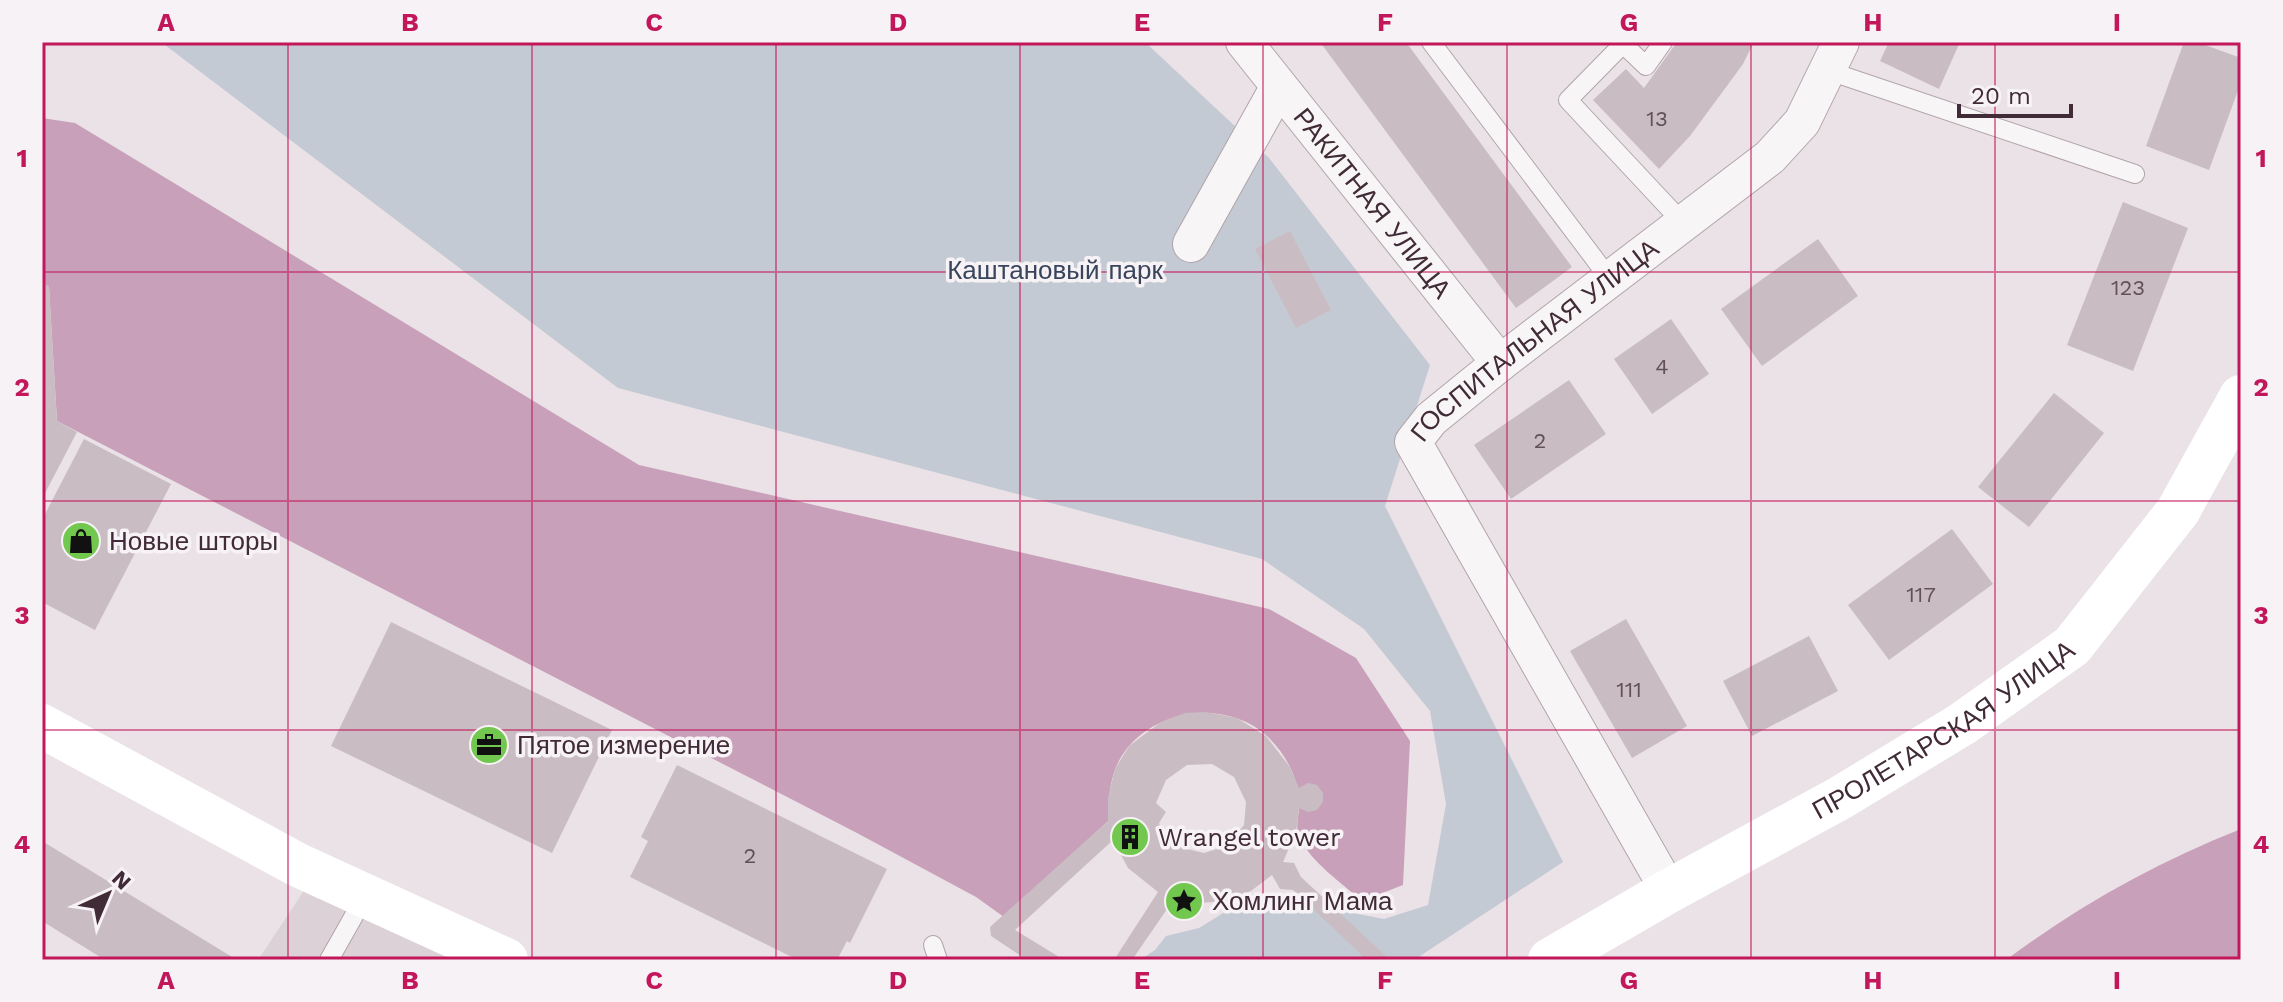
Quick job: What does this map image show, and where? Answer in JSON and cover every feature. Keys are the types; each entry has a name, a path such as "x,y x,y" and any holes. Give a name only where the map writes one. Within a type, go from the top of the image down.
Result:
{"main road":[{"name":"ПРОЛЕТАРСКАЯ УЛИЦА","path":"1550,960 1881,774 1962,724 2072,646 2178,511 2241,397"},
{"path":"42,726 364,898 506,960"}],"street":[{"name":"РАКИТНАЯ УЛИЦА","path":"1244,42 1500,363"},
{"name":"ГОСПИТАЛЬНАЯ УЛИЦА","path":"1669,891 1413,442 1431,419 1500,363 1770,157 1802,122 1835,56"},
{"path":"1191,244 1278,88"}],"lane":[{"path":"1431,42 1609,278"},
{"path":"1663,42 1646,66 1623,44 1568,100 1683,223"},
{"path":"1835,56 2135,174"},
{"path":"329,960 364,898"}],"shaded area":[{"path":"42,118 75,123 639,465 1269,609 1356,658 1410,741 1403,885 1362,901 1327,871 1299,836 1297,787 1280,751 1267,736 1249,723 1206,713 1184,715 1162,722 1143,733 1128,748 1112,780 1108,821 1004,917 976,897 857,833 57,421 49,287 42,282"},
{"path":"2241,829 2241,960 2006,960 2061,921 2119,887"},
{"path":"309,883 470,960 258,960"}],"green space":[{"name":"Каштановый парк","path":"161,42 1145,42 1269,158 1430,365 1385,506 1563,862 1414,960 1140,960 1155,950 1166,936 1199,928 1254,894 1384,919 1428,905 1446,804 1430,711 1364,629 1262,559 618,388"}],"building":[{"path":"1320,42 1406,42 1572,267 1516,308"},
{"path":"1677,42 1754,42 1743,64 1690,136 1659,169 1593,100 1626,69 1644,88"},
{"path":"1889,42 1960,42 1939,89 1880,61"},
{"path":"2184,42 2197,42 2241,58 2241,82 2209,170 2146,146"},
{"path":"2123,202 2188,228 2133,371 2067,345"},
{"path":"1290,231 1331,310 1296,328 1255,249"},
{"path":"1818,239 1858,296 1762,366 1721,309"},
{"path":"42,282 49,287 57,421 77,432 42,499"},
{"path":"1671,319 1709,374 1652,414 1614,359"},
{"path":"1569,380 1606,434 1511,499 1474,445"},
{"path":"2054,393 2104,433 2029,527 1978,487"},
{"path":"84,439 171,484 95,630 42,602 42,520"},
{"path":"1952,529 1993,584 1889,660 1848,605"},
{"path":"1626,619 1687,726 1632,758 1570,651"},
{"path":"391,622 612,730 552,853 331,746"},
{"path":"1809,636 1838,691 1752,736 1723,681"},
{"name":"Wrangel tower","path":"1206,712 1237,718 1266,736 1290,767 1299,788 1308,783 1317,785 1323,793 1323,802 1317,810 1308,812 1299,808 1296,832 1283,862 1294,863 1301,877 1387,957 1367,960 1293,890 1280,889 1272,875 1251,891 1226,901 1200,903 1174,899 1132,960 1114,960 1158,892 1128,868 1113,840 1015,930 1064,960 1027,960 991,936 990,927 1108,821 1108,798 1115,769 1129,746 1161,722 1185,713","holes":["1212,764 1234,777 1246,802 1244,825 1237,833 1227,830 1222,834 1223,847 1204,853 1179,847 1161,829 1159,823 1166,812 1156,803 1166,780 1187,765"]},
{"path":"677,765 887,869 850,943 847,941 837,960 798,960 630,877 648,841 641,837"},
{"path":"42,841 237,960 105,960 42,921"}],"place":[{"name":"Новые шторы","path":"81,541"},
{"name":"Пятое измерение","path":"489,745"},
{"name":"Wrangel tower","path":"1130,837"},
{"name":"Хомлинг Мама","path":"1184,901"}]}
